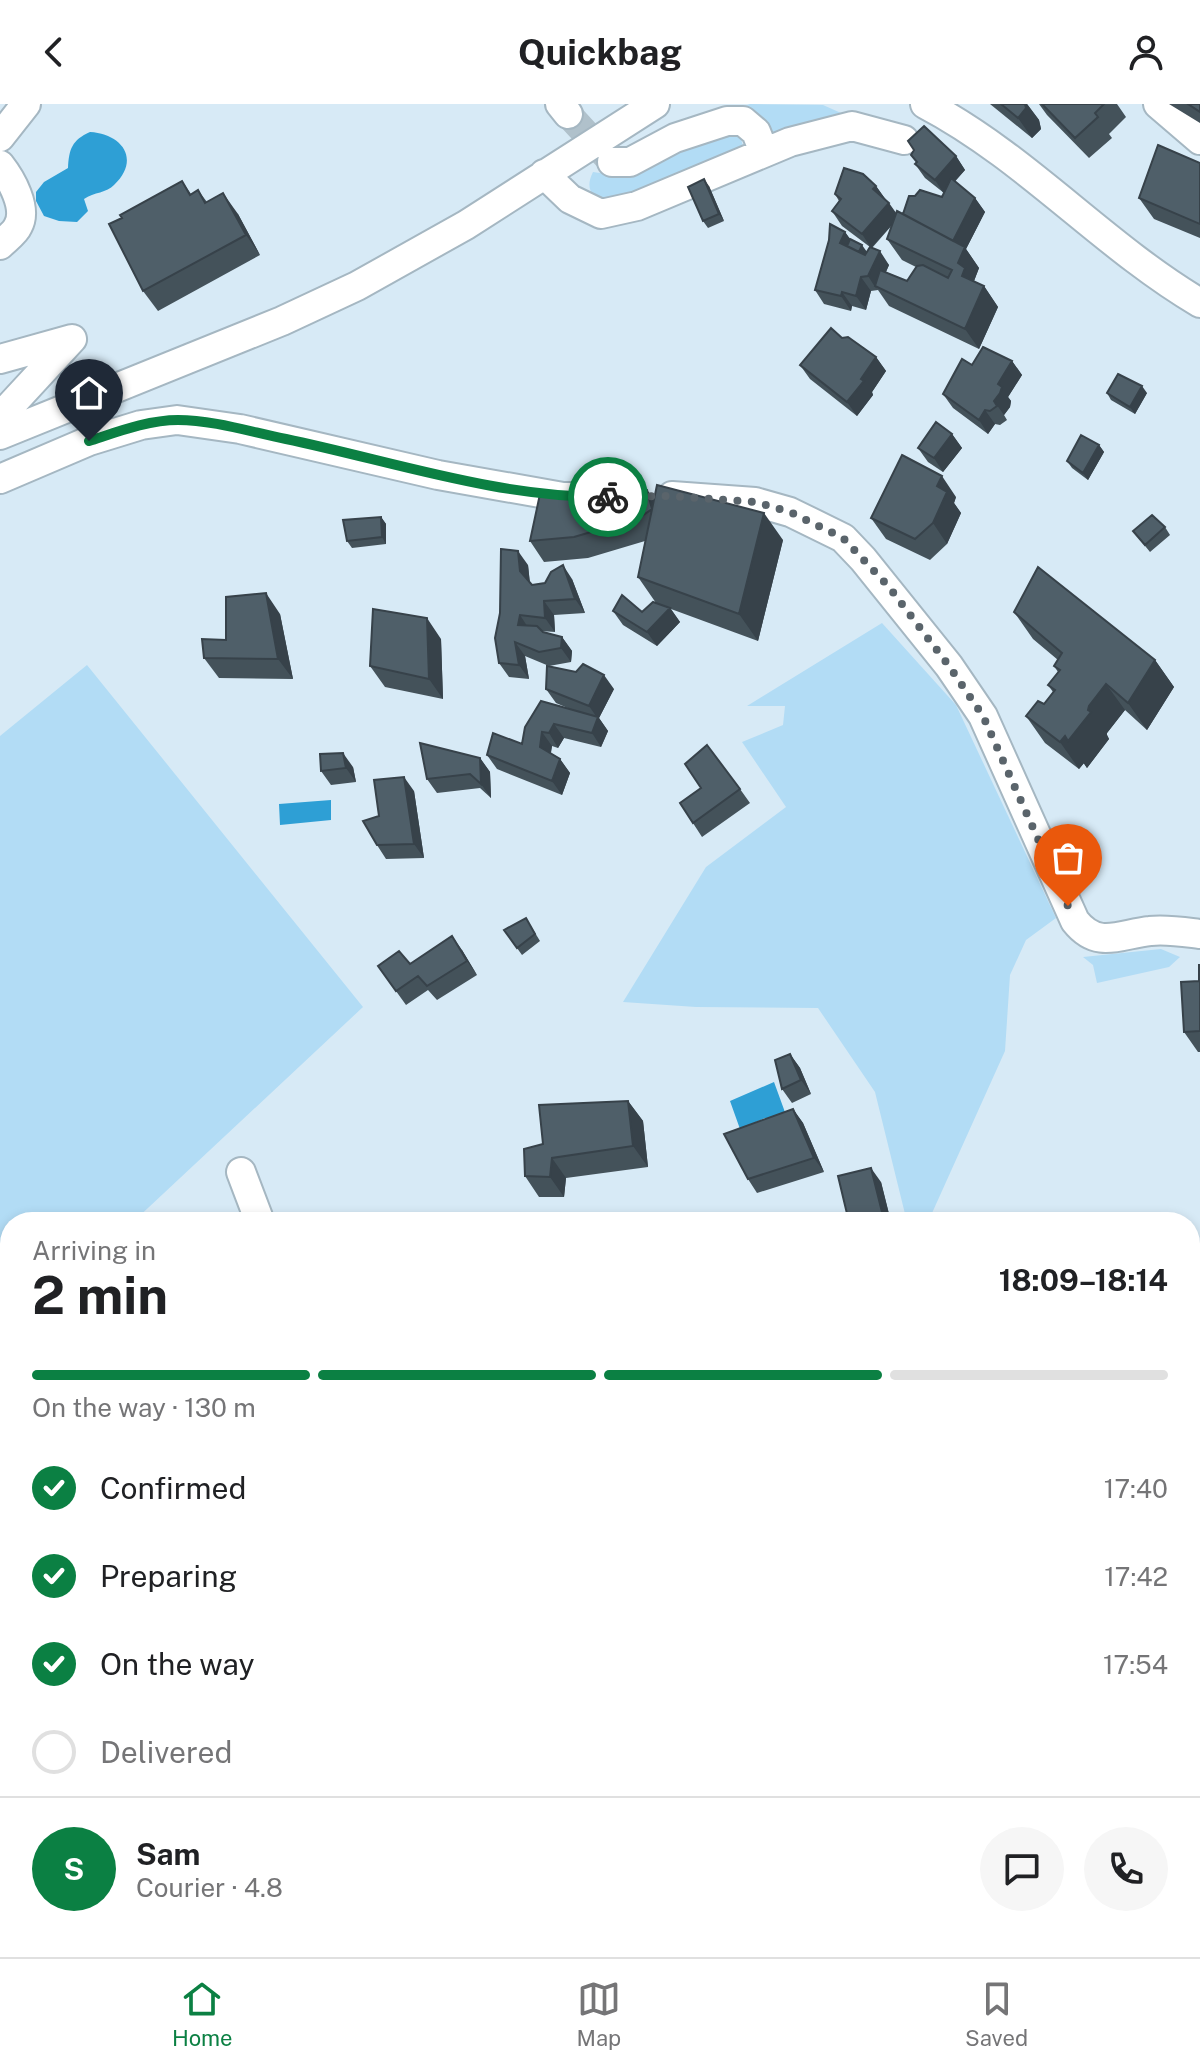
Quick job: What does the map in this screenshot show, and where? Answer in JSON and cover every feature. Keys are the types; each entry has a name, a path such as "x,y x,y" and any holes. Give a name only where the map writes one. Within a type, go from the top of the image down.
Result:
{"street":[{"path":"0,137 26,104"},
{"path":"0,435 282,321 357,286 428,247 655,104"},
{"path":"925,104 994,146 1124,250 1200,303"},
{"path":"1158,104 1200,140"},
{"path":"612,162 630,162 675,138 727,121 743,121 756,132 764,152"},
{"path":"544,174 570,199 601,214 637,206 790,142 852,126 904,140"},
{"path":"0,245 18,226 22,211 1,166"},
{"path":"0,359 72,339 0,417"},
{"path":"0,479 89,441 141,425 177,420 240,429 438,475 563,497 609,497"},
{"path":"639,496 755,502 790,512 843,538 889,587 983,716 1075,921 1083,932 1100,939 1151,931 1200,934"},
{"path":"241,1172 256,1212"}],"shaded area":[{"path":"750,104 823,105 841,113 779,137 768,135 736,109"},
{"path":"725,128 740,135 743,146 731,160 605,205 591,191 593,172 607,173 641,165"},
{"path":"882,623 956,705 1056,918 1026,940 1010,975 1005,1051 933,1212 905,1212 875,1092 818,1008 696,1007 623,1002 706,867 786,807 742,742 783,725 785,706 747,706"},
{"path":"87,665 363,1007 144,1212 0,1212 0,736"},
{"path":"1161,949 1180,957 1169,967 1097,983 1093,965 1083,957"}],"water":[{"path":"90,132 111,137 119,143 127,157 122,175 111,188 84,199 88,211 77,222 44,216 36,201 36,192 44,182 68,168 73,146"},
{"path":"331,800 331,820 280,825 279,804"},
{"path":"774,1082 786,1115 779,1123 765,1118 740,1129 730,1101"}],"building":[{"path":"1001,104 1025,104 1026,108 1018,118"},
{"path":"1042,104 1104,104 1095,113 1098,117 1075,138"},
{"path":"1188,104 1200,104 1200,112"},
{"path":"924,126 956,156 935,180 915,164 917,162 911,155 914,150 908,141"},
{"path":"1158,145 1200,163 1200,224 1139,198"},
{"path":"844,168 863,174 876,186 873,189 889,203 862,234 832,211 841,199 835,194"},
{"path":"951,178 975,198 953,241 903,214 909,196 915,196 920,190 942,197"},
{"path":"704,179 719,214 703,221 688,187"},
{"path":"182,181 190,195 198,190 205,203 223,193 246,235 143,291 109,224"},
{"path":"897,211 965,247 958,263 965,268 962,276 984,286 965,329 875,286 880,270 907,281 917,266 923,265 948,278 952,270 887,239"},
{"path":"830,224 845,232 840,243 865,255 870,247 880,251 868,276 861,277 856,296 815,290 829,240"},
{"path":"850,239 862,245 859,252 847,246"},
{"path":"831,328 842,338 848,337 876,357 861,379 864,381 847,402 800,365"},
{"path":"983,347 1012,361 998,384 1002,387 994,401 997,406 990,411 985,410 979,420 943,394 962,359 972,365"},
{"path":"1118,374 1142,386 1130,407 1107,393"},
{"path":"936,422 952,434 934,458 918,448"},
{"path":"1081,435 1099,445 1083,473 1067,461"},
{"path":"902,455 942,476 937,486 947,492 933,523 915,539 871,518"},
{"path":"657,485 764,513 739,614 638,577"},
{"path":"647,490 652,509 639,518 574,537 530,541 540,494"},
{"path":"1152,515 1165,527 1145,545 1133,531"},
{"path":"381,517 382,537 347,541 343,520"},
{"path":"501,549 518,551 520,571 532,585 545,583 551,572 563,565 575,599 544,601 545,618 520,615 518,625 537,626 543,632 562,637 561,648 539,652 515,642 519,665 499,663 495,638 500,613"},
{"path":"1038,567 1155,660 1128,703 1106,684 1089,706 1091,712 1068,741 1065,736 1060,742 1026,716 1038,701 1044,704 1055,690 1048,685 1060,670 1054,666 1062,653 1014,612"},
{"path":"266,593 278,659 204,658 202,639 226,640 226,597"},
{"path":"622,595 642,612 653,602 670,608 647,632 613,611"},
{"path":"373,609 427,618 429,679 370,666"},
{"path":"583,664 604,675 589,706 546,689 547,666 576,672"},
{"path":"541,701 598,717 592,733 554,724 549,733 542,732 540,747 560,759 552,781 487,755 493,733 522,744 525,727"},
{"path":"420,743 480,758 481,784 470,774 427,779"},
{"path":"707,745 740,789 693,823 680,803 701,788 685,764"},
{"path":"343,753 346,768 321,771 320,754"},
{"path":"404,777 414,844 377,845 363,821 379,816 374,780"},
{"path":"526,918 535,934 517,948 504,930"},
{"path":"452,936 467,961 427,986 418,976 396,991 378,966 399,951 410,964"},
{"path":"1199,965 1200,1031 1184,1032 1181,982 1199,981"},
{"path":"790,1054 801,1080 782,1089 775,1060"},
{"path":"628,1101 633,1146 552,1158 550,1177 525,1176 524,1149 543,1144 539,1105"},
{"path":"793,1109 814,1158 748,1179 724,1134"},
{"path":"871,1168 882,1212 847,1212 838,1176"}],"tunnel":[{"path":"568,114 611,161"}],"way so far":[{"path":"608,497 669,496 755,502 790,512 843,538 889,587 983,716 1068,906"}],"route":[{"path":"89,441 141,425 177,420 240,429 438,475 563,497 608,497"}]}
